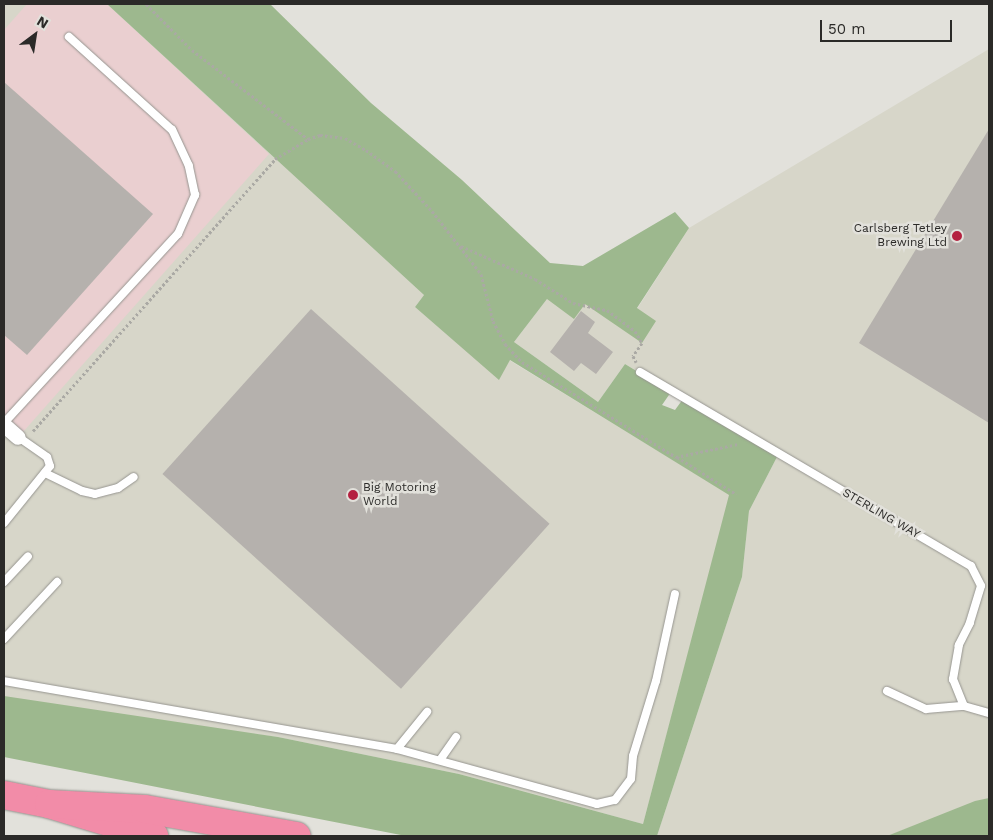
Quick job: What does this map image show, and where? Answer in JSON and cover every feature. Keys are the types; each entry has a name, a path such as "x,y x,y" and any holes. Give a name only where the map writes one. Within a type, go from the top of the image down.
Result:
{"highway":[{"path":"4,795 48,804 154,836"},
{"path":"48,804 145,809 297,836"}],"street":[{"path":"4,424 18,437"}],"lane":[{"path":"4,424 178,234 195,196 189,166 172,130 69,37"},
{"name":"STERLING WAY","path":"640,372 971,566 981,586 970,623 959,645 953,678 964,706"},
{"path":"4,523 50,466 47,457 18,437"},
{"path":"45,473 82,491 95,494 118,488 134,477"},
{"path":"4,582 28,556"},
{"path":"4,639 57,582"},
{"path":"4,681 397,749 596,804 615,800 631,780 633,756 656,681 675,594"},
{"path":"887,691 926,709 964,706 989,714"},
{"path":"397,749 427,712"},
{"path":"440,760 456,737"}],"path":[{"path":"146,4 192,50 308,139"},
{"path":"18,437 32,431 275,159 308,139 320,135 345,138 366,150 395,171 461,246 481,274 493,320 505,344 522,362 736,494"},
{"path":"461,246 535,278 573,303 607,310 635,331 642,343 634,356 640,372"},
{"path":"676,457 756,441"}],"shaded area":[{"path":"4,4 107,4 424,295 415,307 499,379 509,360 730,495 643,824 459,774 278,737 4,702"},
{"path":"27,4 107,4 269,154 23,432 4,414 4,30"},
{"path":"989,49 989,798 887,836 657,836 742,577 749,511 778,455 625,364 598,402 514,342 547,299 637,309 689,228"}],"green space":[{"path":"107,4 270,4 371,103 462,180 550,263 583,266 675,212 689,228 637,308 656,321 642,343 585,304 574,319 547,299 514,342 598,402 625,364 671,392 662,405 675,410 683,399 778,455 749,511 742,577 657,836 406,836 4,757 4,696 278,737 459,774 643,824 729,495 510,360 499,380 415,307 424,295"},
{"path":"989,798 989,836 887,836 975,801"}],"building":[{"path":"4,82 153,214 27,355 4,335"},
{"name":"Carlsberg Tetley Brewing Ltd","path":"989,129 989,423 859,343"},
{"name":"Big Motoring World","path":"311,309 550,524 401,689 162,474"},
{"path":"581,311 595,322 588,333 613,352 596,374 581,363 574,371 550,352"}],"place":[{"name":"Carlsberg Tetley Brewing Ltd","path":"957,236"},
{"name":"Big Motoring World","path":"353,495"}]}
